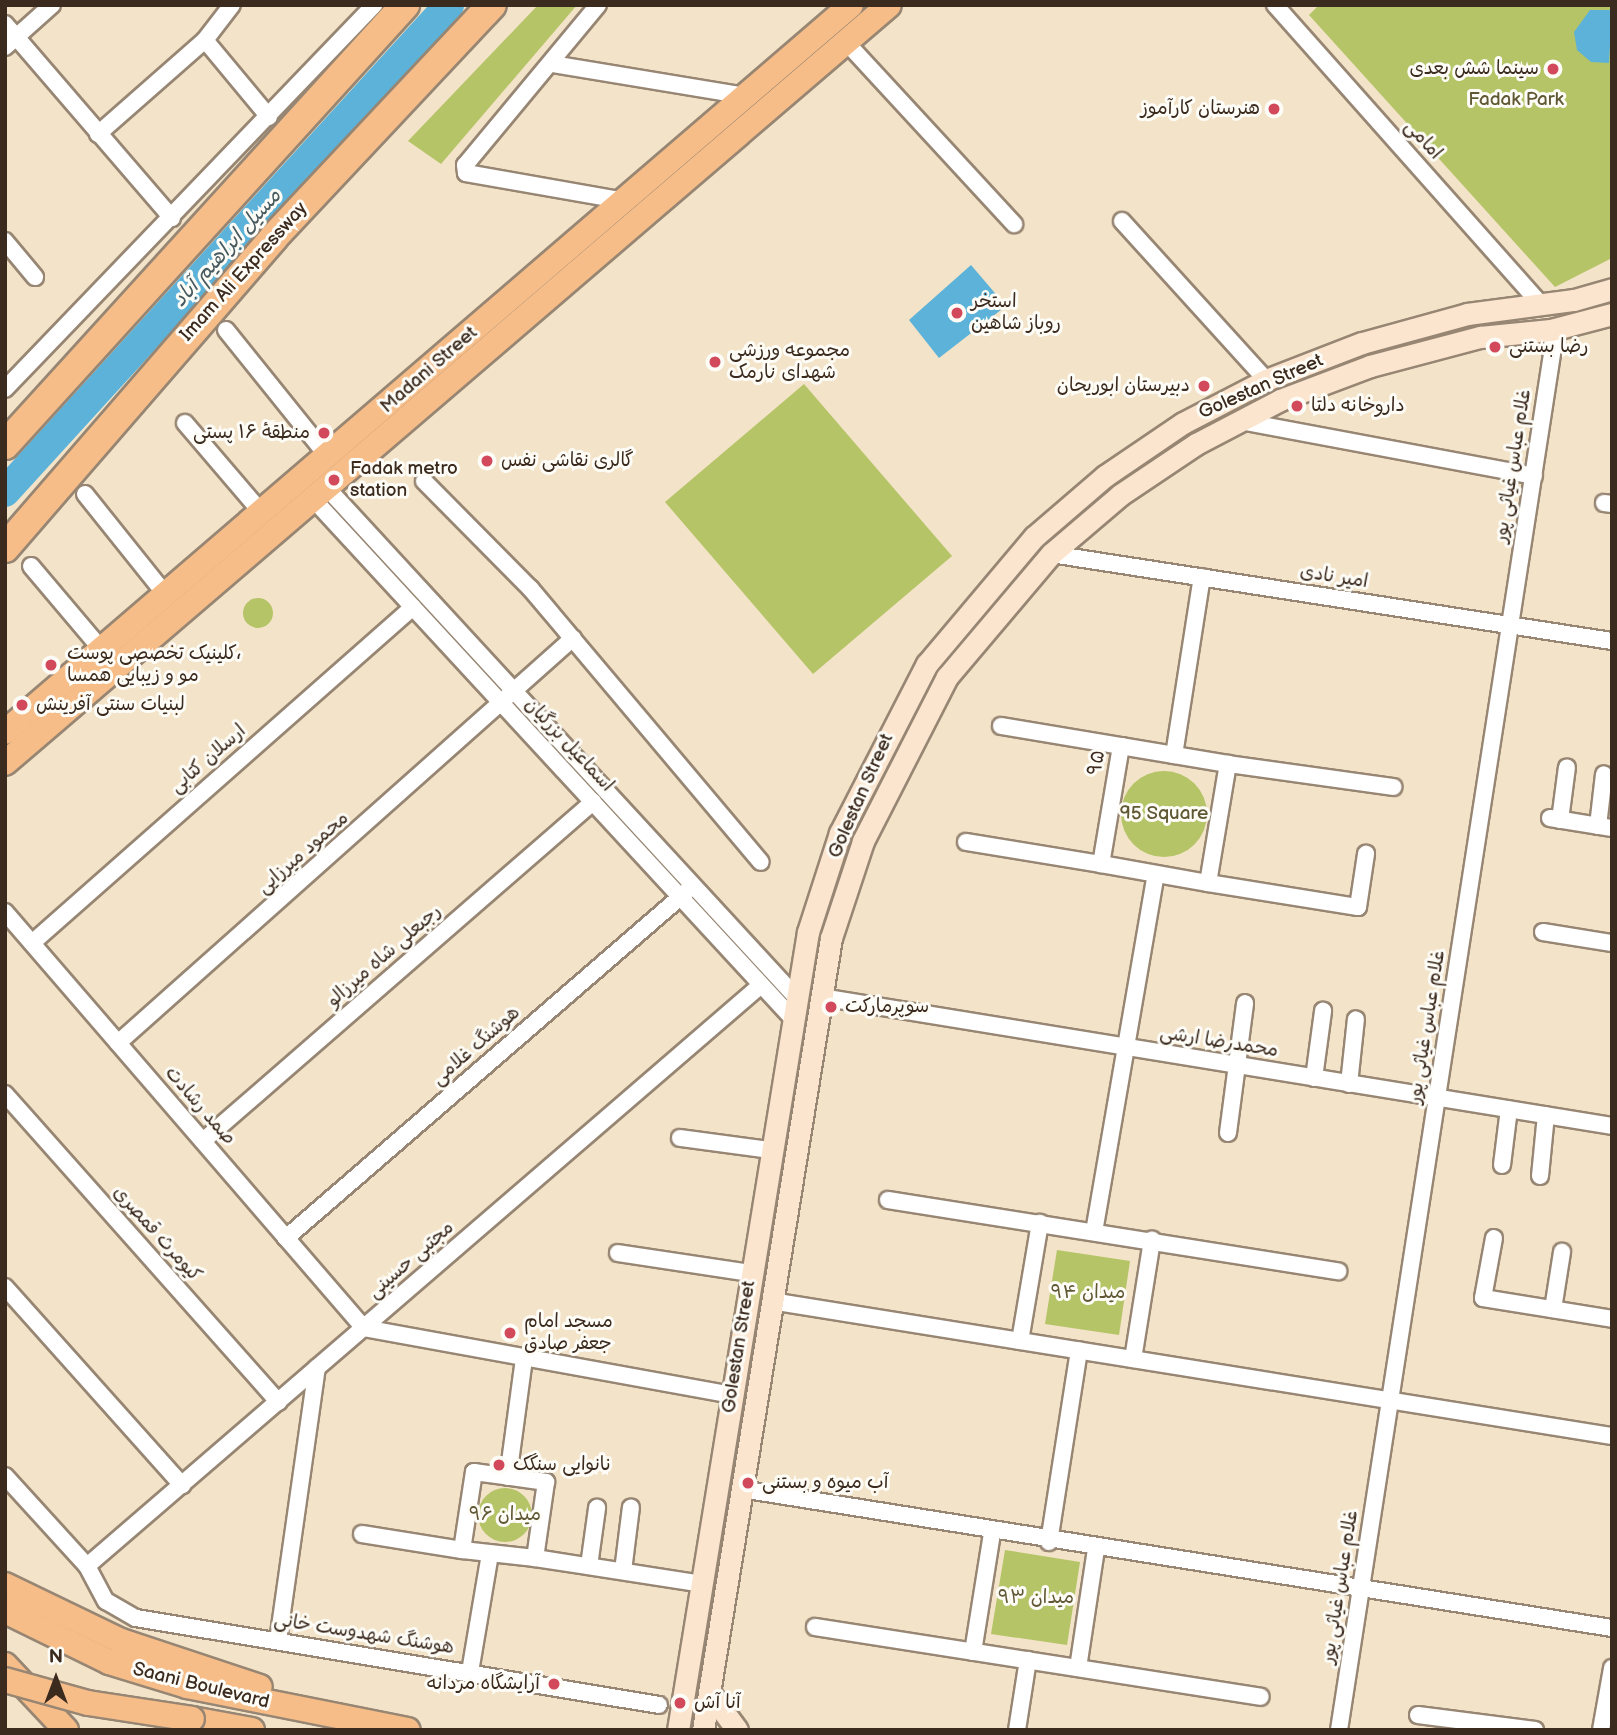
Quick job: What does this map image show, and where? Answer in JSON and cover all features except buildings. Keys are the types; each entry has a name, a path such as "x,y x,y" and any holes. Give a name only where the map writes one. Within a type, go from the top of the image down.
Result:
{"highway":[{"path":"5,445 405,5"},
{"name":"Imam Ali Expressway","path":"5,548 274,237 492,5"}],"main road":[{"name":"Madani Street","path":"5,763 182,614 316,480 625,201 851,5"},
{"path":"316,480 889,5"},
{"name":"Golestan Street","path":"679,1723 770,1150 808,932 840,832 927,664 977,597 1034,537 1105,476 1183,423 1266,380 1362,343 1539,302 1612,289"},
{"path":"1539,302 1551,330"},
{"name":"Golestan Street","path":"703,1730 821,997 863,841 902,757 947,677 1051,554 1120,495 1241,421 1370,366 1480,337 1551,330 1612,314"},
{"name":"Madani Street","path":"9,721 102,650 262,513 316,480"},
{"path":"166,595 182,614"},
{"path":"796,997 821,997"},
{"path":"792,1018 821,997"},
{"path":"5,1585 121,1641 381,1724"},
{"name":"Saani Boulevard","path":"5,1611 109,1662 187,1686 408,1730"},
{"path":"6,1671 66,1730"},
{"name":"Saani Boulevard","path":"6,1671 88,1703 252,1730"},
{"path":"709,1692 737,1730"},
{"path":"663,1730 679,1723"}],"street":[{"path":"11,42 52,5"},
{"path":"98,134 205,40 232,5"},
{"path":"5,389 374,5"},
{"path":"598,5 552,64 465,165 466,173 625,201"},
{"name":"امامی","path":"1275,5 1539,302"},
{"path":"5,24 11,42 172,218"},
{"path":"205,40 269,117"},
{"path":"846,42 1014,225"},
{"path":"552,64 746,96"},
{"path":"1122,221 1266,380"},
{"path":"5,241 35,277"},
{"path":"226,330 316,480"},
{"name":"غلام عباس غیاثی ‌پور","path":"1339,1730 1534,476 1551,330"},
{"path":"1241,421 1534,476"},
{"path":"185,423 262,513"},
{"name":"اسماعیل بزرگیان","path":"316,480 413,607 792,1018"},
{"name":"اسماعیل بزرگیان","path":"316,480 796,997"},
{"path":"424,481 573,638 761,862"},
{"path":"85,494 166,595"},
{"name":"امیر نادی","path":"1051,554 1612,641"},
{"path":"31,566 102,650"},
{"path":"1174,755 1202,577"},
{"name":"ارسلان کتابی","path":"32,943 413,607"},
{"name":"محمود میرزایی","path":"118,1043 504,705 573,638"},
{"path":"1001,726 1121,746"},
{"name":"۹۵","path":"1101,864 1121,746 1228,765 1392,787"},
{"path":"1208,883 1228,765"},
{"path":"1567,767 1555,819 1605,827 1604,774"},
{"name":"رجبعلی شاه میرزالو","path":"203,1141 593,802"},
{"path":"966,842 1357,907 1366,854"},
{"path":"1094,1232 1156,874"},
{"name":"هوشنگ غلامی","path":"286,1238 693,886"},
{"name":"صمد رشادت","path":"5,912 364,1328"},
{"path":"1543,932 1612,943"},
{"name":"مجتبی حسینی","path":"87,1566 761,985"},
{"name":"محمدرضا ارشی","path":"821,997 1612,1126"},
{"path":"1228,1133 1245,1003"},
{"path":"1314,1078 1323,1011"},
{"path":"1349,1084 1356,1019"},
{"name":"کیومرث قمصری","path":"5,1094 278,1402"},
{"path":"1502,1166 1509,1110"},
{"path":"1540,1176 1546,1115"},
{"path":"680,1138 770,1150"},
{"path":"888,1200 1338,1271"},
{"path":"1020,1341 1040,1223"},
{"path":"1494,1238 1483,1298 1612,1319"},
{"path":"1133,1359 1152,1240"},
{"path":"1553,1309 1562,1252"},
{"path":"618,1253 751,1273"},
{"path":"5,1287 182,1485"},
{"path":"771,1301 1612,1436"},
{"path":"364,1328 732,1395"},
{"path":"1049,1542 1079,1350"},
{"path":"508,1477 524,1358"},
{"path":"278,1641 317,1368"},
{"path":"462,1550 474,1472 546,1482 535,1558"},
{"name":"هوشنگ شهدوست خانی","path":"5,1476 87,1566 106,1601 136,1618 659,1705"},
{"path":"741,1489 992,1533 1361,1592 1612,1628"},
{"path":"622,1571 631,1507"},
{"path":"589,1566 597,1508"},
{"path":"973,1652 992,1533"},
{"path":"362,1534 702,1584"},
{"path":"1078,1668 1097,1549"},
{"path":"470,1672 489,1554"},
{"path":"814,1627 1261,1697"},
{"path":"1017,1730 1028,1660"},
{"path":"1601,1730 1612,1668"},
{"path":"1418,1714 1455,1724 1535,1730"}],"green space":[{"path":"538,5 577,5 441,164 408,141"},
{"name":"Fadak Park","path":"1319,5 1612,5 1612,258 1555,287 1309,15"},
{"path":"804,384 952,556 813,674 665,502"},
{"path":"258,598 264,599 272,607 272,619 264,627 258,628 252,627 244,619 243,613 244,607 252,599"},
{"name":"95 Square","path":"1164,771 1188,778 1200,790 1207,814 1200,838 1188,850 1164,857 1140,850 1128,838 1121,814 1128,790 1140,778"},
{"name":"میدان ۹۴","path":"1057,1250 1130,1261 1119,1335 1045,1324"},
{"name":"میدان ۹۶","path":"505,1488 524,1496 532,1515 524,1534 505,1542 486,1534 478,1515 486,1496"},
{"name":"میدان ۹۳","path":"1005,1550 1080,1562 1067,1645 991,1634"}],"water":[{"path":"1590,10 1612,10 1609,63 1591,62 1577,50 1574,32"},
{"name":"استخر روباز شاهین","path":"971,265 1006,306 939,358 909,320"}],"waterway":[{"name":"مسیل ابراهیم آباد","path":"5,492 449,5"}],"place":[{"name":"سینما شش بعدی","path":"1553,69"},
{"name":"هنرستان کارآموز","path":"1274,109"},
{"name":"استخر روباز شاهین","path":"957,313"},
{"name":"رضا بستنی","path":"1495,347"},
{"name":"مجموعه ورزشی شهدای نارمک","path":"715,362"},
{"name":"دبیرستان ابوریحان","path":"1204,386"},
{"name":"داروخانه دلتا","path":"1297,406"},
{"name":"منطقهٔ ۱۶ پستی","path":"324,433"},
{"name":"گالری نقاشی نفس","path":"487,461"},
{"name":"Fadak metro station","path":"334,480"},
{"name":"کلینیک تخصصی پوست، مو و زیبایی همسا","path":"51,665"},
{"name":"لبنیات سنتی آفرینش","path":"22,705"},
{"name":"سوپرمارکت","path":"831,1007"},
{"name":"مسجد امام جعفر صادق","path":"510,1333"},
{"name":"نانوایی سنگک","path":"499,1465"},
{"name":"آب میوه و بستنی","path":"748,1483"},
{"name":"آرایشگاه مردانه","path":"554,1684"},
{"name":"آنا آش","path":"680,1703"}]}
